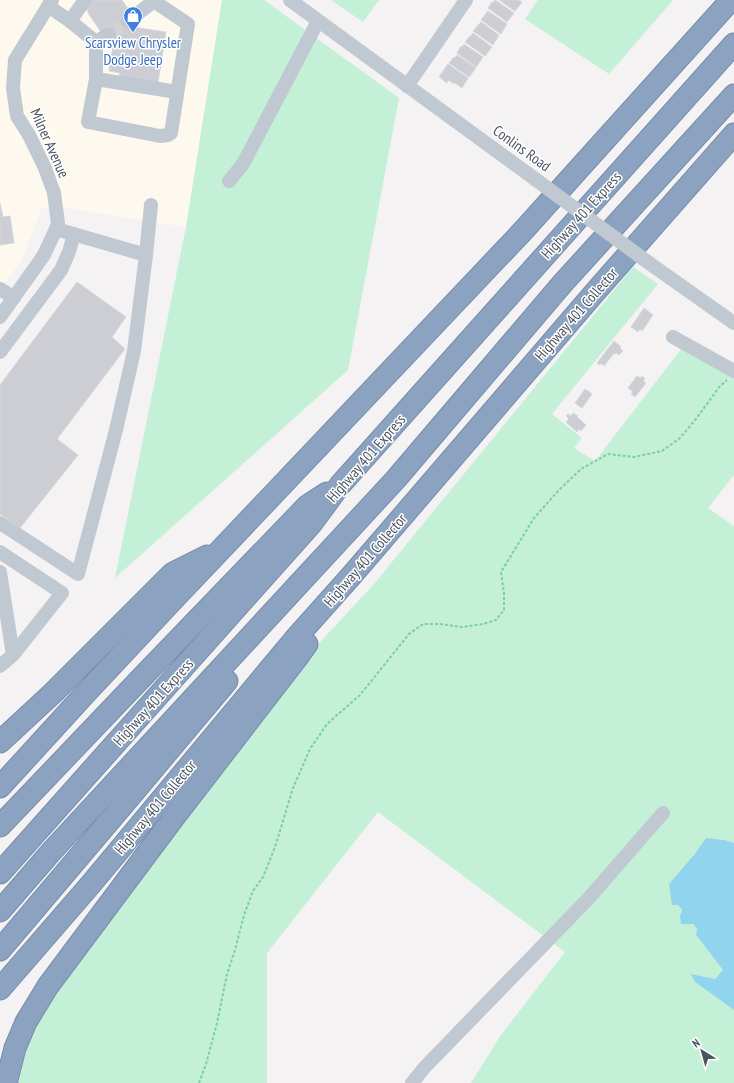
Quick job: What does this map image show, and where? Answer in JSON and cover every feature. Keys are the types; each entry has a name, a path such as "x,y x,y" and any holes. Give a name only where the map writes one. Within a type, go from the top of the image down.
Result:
{"highway":[{"path":"0,787 220,550 522,232 731,0"},
{"name":"Highway 401 Express","path":"0,873 307,529 340,485 734,44"},
{"name":"Highway 401 Express","path":"0,911 56,846 396,479 562,284 734,95"},
{"name":"Highway 401 Collector","path":"0,989 91,884 294,640 352,575 601,285 734,134"},
{"path":"0,950 133,794 396,479"},
{"path":"0,826 307,506 340,485"},
{"path":"0,742 54,692 173,573 220,550"},
{"path":"7,1083 15,1048 26,1022 48,986 172,820 297,658 352,575"}],"street":[{"path":"70,21 85,0"},
{"name":"Conlins Road","path":"290,0 734,323"},
{"path":"407,86 466,0"},
{"path":"96,42 96,79 88,122 160,136 171,133 188,24 153,1 128,20"},
{"path":"50,3 96,42"},
{"name":"Milner Avenue","path":"0,317 44,255 58,223 54,193 45,168 29,135 17,116 13,88 15,60 50,3"},
{"path":"229,181 243,164 318,21"},
{"path":"96,42 109,34"},
{"path":"96,79 177,92"},
{"path":"0,523 78,574 116,430 134,351 151,205"},
{"path":"56,229 146,255"},
{"path":"0,352 61,270 69,252 74,234"},
{"path":"0,289 14,298"},
{"path":"673,336 732,375"},
{"path":"0,552 62,593 13,655 0,666"},
{"path":"0,572 13,655"},
{"path":"412,1083 429,1063 588,899 663,813"}],"path":[{"path":"199,1083 206,1064 217,1023 227,974 244,915 253,891 263,877 275,847 296,781 310,749 326,724 360,695 409,634 423,624 440,624 462,627 483,624 496,620 504,610 504,593 501,572 534,518 558,491 581,469 608,454 634,457 662,451 680,438 720,386 732,375"}],"shaded area":[{"path":"0,0 222,0 186,227 66,208 42,208 21,262 0,289"}],"green space":[{"path":"222,0 264,0 399,98 348,370 115,578 186,227"},
{"path":"331,0 379,0 363,22"},
{"path":"538,0 673,0 609,74 525,19"},
{"path":"633,267 658,284 552,414 582,438 574,448 595,461 682,348 734,375 734,475 708,508 734,526 734,843 725,840 706,838 694,855 678,905 682,910 680,916 693,924 697,929 696,935 723,970 715,979 691,974 695,982 734,1010 734,1083 471,1083 501,1035 565,952 378,812 267,953 267,1083 19,1083 29,1035 54,992 185,815 323,639 374,584"}],"water":[{"path":"706,838 725,840 734,843 734,1010 695,982 691,974 715,979 723,970 696,935 697,929 693,924 681,924 680,916 682,910 678,905 672,905 669,884 694,855"}],"building":[{"path":"88,0 122,0 131,13 126,17 132,27 166,32 158,83 119,77 120,73 109,71 114,40 105,29 101,32 88,13"},
{"path":"495,0 514,13 507,22 488,8"},
{"path":"499,0 519,0 522,2 515,11"},
{"path":"488,11 507,24 501,34 481,20"},
{"path":"481,22 499,35 493,45 473,31"},
{"path":"473,33 492,47 485,56 465,42"},
{"path":"464,44 483,57 476,67 457,53"},
{"path":"457,55 476,68 469,77 449,63"},
{"path":"448,64 468,78 462,88 448,80 447,83 439,77"},
{"path":"0,203 3,217 10,216 14,243 0,245"},
{"path":"77,282 126,317 112,337 125,349 57,439 78,455 20,528 0,514 0,385"},
{"path":"644,308 653,315 642,331 640,329 638,332 631,327"},
{"path":"614,341 623,351 619,355 614,353 604,366 601,363 600,365 597,363"},
{"path":"637,376 640,378 642,376 645,379 643,381 646,383 635,397 631,394 633,392 628,388"},
{"path":"585,389 592,394 582,408 575,403"},
{"path":"573,413 586,425 581,431 579,429 577,432 566,422 569,419 566,416 568,414 571,416"}],"tunnel":[{"path":"109,34 128,21"}],"place":[{"name":"Scarsview Chrysler Dodge Jeep","path":"133,33"}]}
